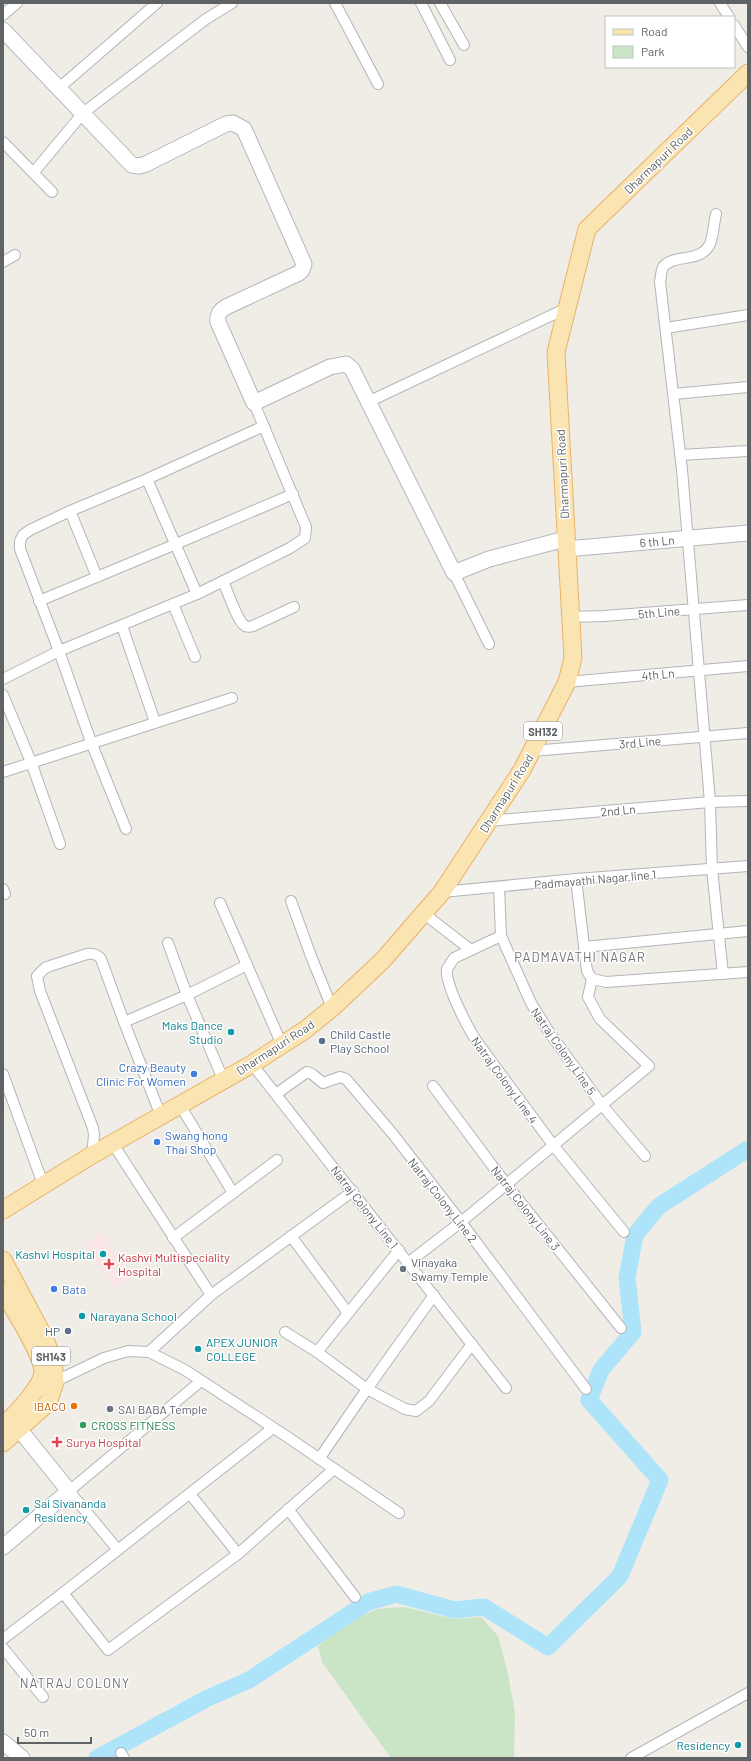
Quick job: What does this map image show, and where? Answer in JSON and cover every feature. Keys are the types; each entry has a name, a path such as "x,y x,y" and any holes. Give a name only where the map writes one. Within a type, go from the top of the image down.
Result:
{"main road":[{"name":"Dharmapuri Road","path":"3,1210 92,1155 252,1064 305,1030 332,1008 382,960 442,892 522,770 567,682 572,658 556,352 587,229 748,74"},
{"name":"SH143","path":"3,1260 44,1337 53,1360 55,1382 48,1403 11,1427"},
{"name":"SH143","path":"3,1291 34,1346 43,1372 37,1388 16,1414 3,1443"}],"street":[{"path":"3,15 17,3"},
{"path":"58,89 157,3"},
{"path":"34,172 83,114 206,20 232,3"},
{"path":"335,3 378,84"},
{"path":"421,3 450,60"},
{"path":"440,3 464,45"},
{"path":"720,3 728,16"},
{"path":"735,27 748,48"},
{"path":"3,30 126,161 132,165 139,166 146,164 226,124 233,123 239,126 247,135 304,264 299,273 226,307 217,317 306,527 305,538 290,548 197,594 59,651 3,679"},
{"path":"3,142 52,192"},
{"path":"716,214 710,244 705,250 694,257 671,262 663,267 660,282 681,455 689,538 710,802 712,869 723,974"},
{"path":"3,262 15,255"},
{"path":"370,401 567,308"},
{"path":"666,328 748,315"},
{"path":"254,403 330,367 346,364 352,369 370,401 488,644"},
{"path":"674,394 748,387"},
{"path":"126,829 91,742 59,651 39,601 20,549 20,541 23,535 30,530 70,511 264,426"},
{"path":"681,455 748,451"},
{"path":"146,479 197,594"},
{"path":"39,601 293,494"},
{"path":"70,511 97,577"},
{"name":"6 th Ln","path":"454,573 490,558 565,544 689,538 748,533"},
{"path":"223,581 240,620 244,625 253,626 294,607"},
{"path":"173,604 195,657"},
{"name":"5th Line","path":"570,617 604,616 748,605"},
{"path":"122,626 155,722"},
{"name":"4th Ln","path":"567,682 748,666"},
{"path":"3,695 31,762 60,844"},
{"path":"3,772 91,742 232,698"},
{"name":"3rd Line","path":"532,751 748,732"},
{"name":"2nd Ln","path":"488,821 710,802 748,801"},
{"name":"Padmavathi Nagar line 1","path":"442,892 576,879 748,866"},
{"path":"409,1262 460,1222 649,1066 600,1019 588,997 592,979 587,971 576,879"},
{"name":"Natraj Colony Line 5","path":"499,887 501,936 524,988 548,1032 602,1105 645,1156"},
{"path":"291,901 332,1008"},
{"path":"220,903 282,1045"},
{"path":"423,913 471,950"},
{"path":"584,947 748,931"},
{"name":"Natraj Colony Line 4","path":"501,936 454,958 449,963 446,973 466,1023 475,1039 553,1145 624,1232"},
{"path":"168,943 187,995 224,1079"},
{"path":"92,1155 94,1135 93,1128 40,991 37,976 45,968 87,954 93,953 98,955 101,959 161,1116"},
{"path":"124,1022 187,995 247,964"},
{"path":"592,979 606,982 748,972"},
{"name":"Natraj Colony Line 1","path":"252,1064 409,1262 506,1388"},
{"name":"Natraj Colony Line 2","path":"276,1094 307,1072 323,1083 340,1077 346,1079 392,1133 586,1389"},
{"path":"3,1074 44,1184"},
{"name":"Natraj Colony Line 3","path":"433,1086 506,1184 621,1328"},
{"path":"180,1105 233,1193"},
{"path":"113,1144 211,1296"},
{"path":"173,1238 277,1160"},
{"path":"149,1352 211,1296 352,1191"},
{"path":"291,1236 348,1313"},
{"path":"317,1352 399,1250"},
{"path":"319,1459 434,1295"},
{"path":"285,1332 317,1352 368,1388 405,1409 416,1411 429,1401 472,1344"},
{"path":"37,1388 55,1382 104,1358 128,1351 149,1352 201,1381 399,1513"},
{"path":"3,1547 201,1381"},
{"path":"11,1427 69,1491 118,1550"},
{"path":"3,1639 273,1428"},
{"path":"63,1593 108,1650 238,1554 334,1469"},
{"path":"190,1494 238,1554"},
{"path":"288,1509 355,1597"},
{"path":"3,1648 43,1697"},
{"path":"631,1758 748,1693"},
{"path":"3,1742 20,1756"}],"shaded area":[{"name":"Kashvi Hospital","path":"102,1232 131,1278 115,1289 83,1244"}],"green space":[{"path":"404,1607 454,1619 481,1617 498,1636 507,1669 515,1712 514,1758 391,1758 322,1662 318,1646 353,1620 377,1609"}],"waterway":[{"path":"97,1758 206,1699 249,1680 368,1602 396,1594 455,1610 484,1607 548,1647 620,1576 660,1480 589,1400 601,1370 633,1332 627,1278 635,1235 659,1206 748,1149"}],"place":[{"name":"Maks Dance Studio","path":"231,1032"},
{"name":"Child Castle Play School","path":"322,1041"},
{"name":"Crazy Beauty Clinic For Women","path":"194,1074"},
{"name":"Swang hong Thai Shop","path":"157,1142"},
{"name":"Kashvi Hospital","path":"103,1254"},
{"name":"Kashvi Multispeciality Hospital","path":"109,1264"},
{"name":"Vinayaka Swamy Temple","path":"403,1269"},
{"name":"Bata","path":"54,1289"},
{"name":"Narayana School","path":"82,1316"},
{"name":"HP","path":"68,1331"},
{"name":"APEX JUNIOR COLLEGE","path":"198,1349"},
{"name":"IBACO","path":"74,1406"},
{"name":"SAI BABA Temple","path":"110,1409"},
{"name":"CROSS FITNESS","path":"83,1425"},
{"name":"Surya Hospital","path":"57,1442"},
{"name":"Sai Sivananda Residency","path":"26,1510"},
{"name":"Residency","path":"738,1745"}],"district":[{"name":"PADMAVATHI NAGAR","path":"580,957"},
{"name":"NATRAJ COLONY","path":"75,1683"}]}
